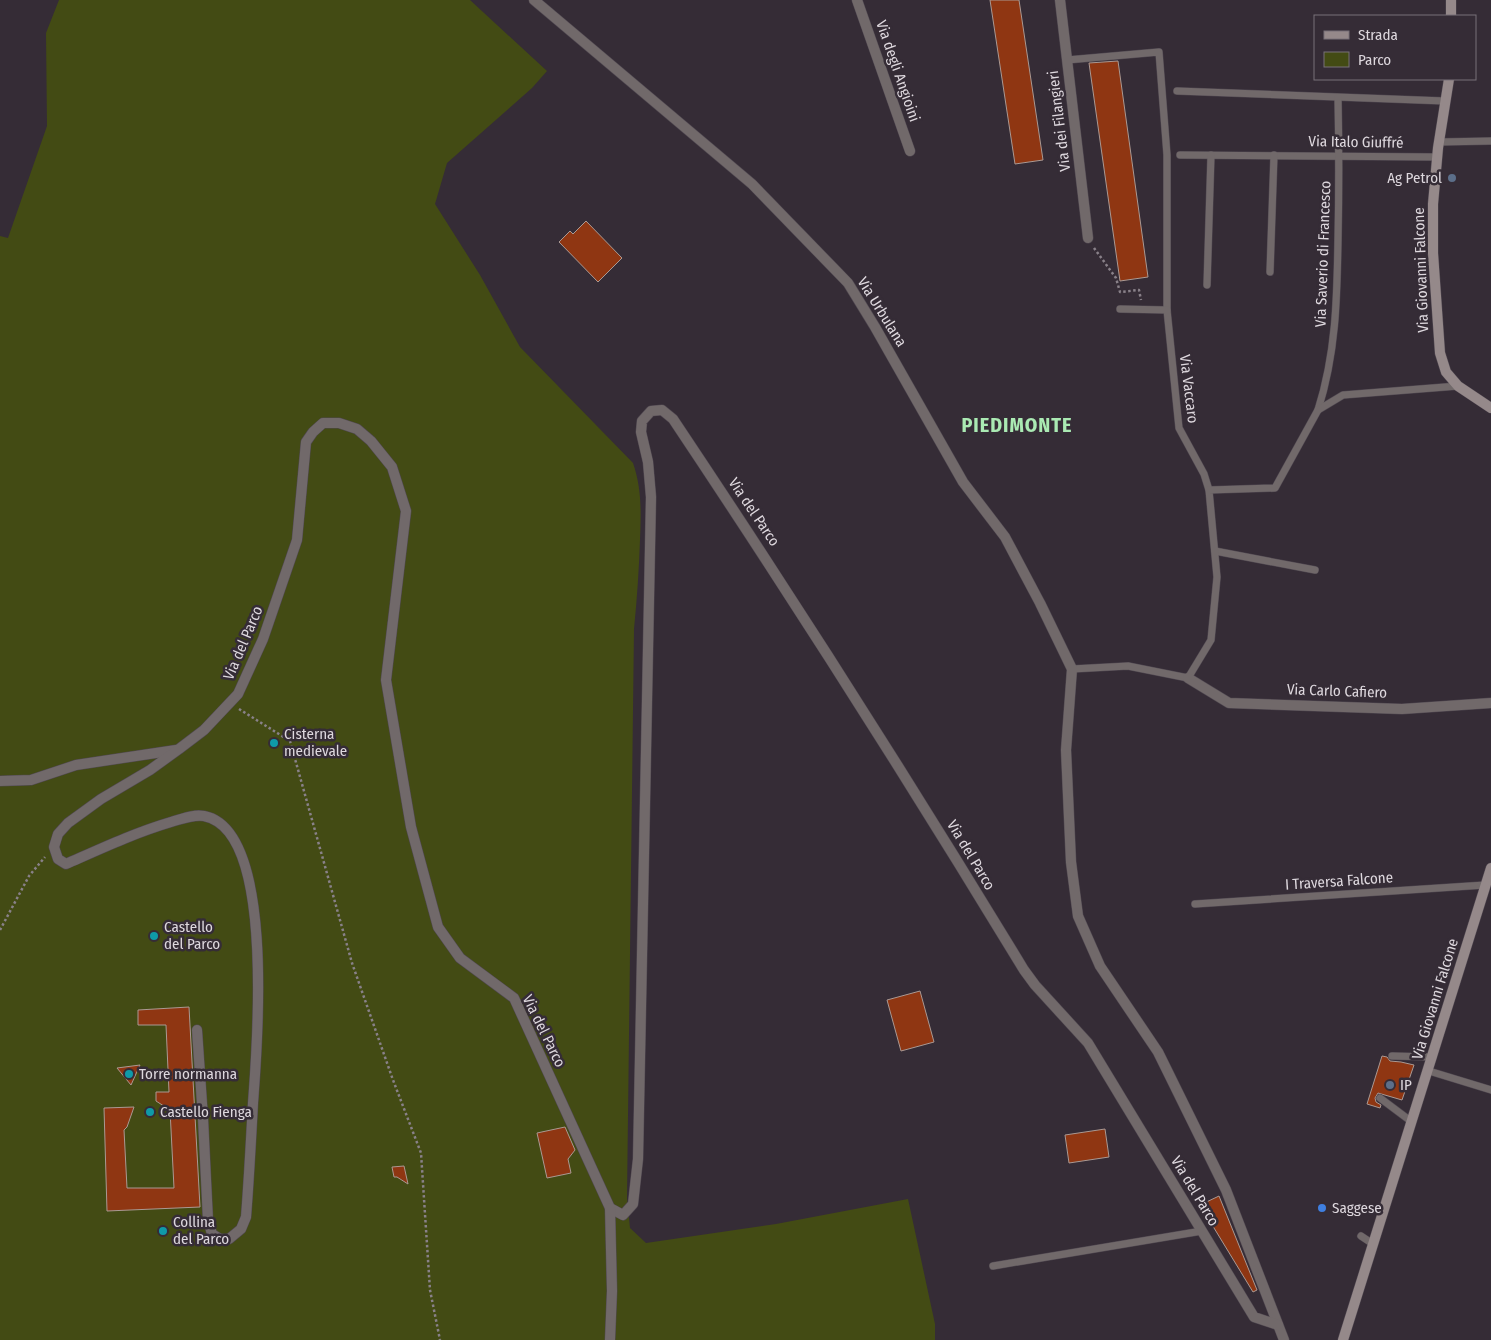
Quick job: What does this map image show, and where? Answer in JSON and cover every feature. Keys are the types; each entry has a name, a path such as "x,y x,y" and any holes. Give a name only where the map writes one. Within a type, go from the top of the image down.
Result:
{"main road":[{"path":"1451,0 1451,15"},
{"name":"Via Giovanni Falcone","path":"1449,80 1437,157 1433,204 1433,253 1440,352 1446,372 1458,386 1491,408"},
{"name":"Via Giovanni Falcone","path":"1343,1340 1491,868"}],"street":[{"name":"Via Urbulana","path":"534,0 752,184 848,282 963,482 1004,537 1040,603 1072,669"},
{"name":"Via degli Angioini","path":"857,0 910,151"},
{"name":"Via dei Filangieri","path":"1060,0 1088,238"},
{"name":"Via del Parco","path":"610,1208 622,1215 633,1204 638,1159 651,497 648,462 641,432 642,421 646,416 651,412 662,410 673,419 782,583 925,807 1024,970 1035,985 1088,1043 1254,1317 1278,1325"},
{"name":"Via del Parco","path":"54,847 58,834 68,823 101,799 150,770 179,749 204,730 238,694 263,639 297,540 306,442 324,422 339,423 357,429 371,441 392,467 406,511 386,680 411,827 438,927 460,958 514,998 610,1208 612,1292 610,1340"},
{"path":"1072,669 1066,750 1071,862 1078,916 1100,966 1158,1052 1226,1190 1284,1340"},
{"name":"Via Carlo Cafiero","path":"1188,678 1229,703 1402,709 1491,703"},
{"path":"0,781 31,780 76,765 179,749"},
{"path":"54,847 58,859 66,864 140,831 195,815 215,819 224,827 235,842 248,876 255,914 258,948 258,1028 246,1217 241,1229 229,1239 220,1239 212,1234 208,1220 197,1030"}],"lane":[{"name":"Via Vaccaro","path":"1067,60 1159,52 1167,154 1167,310 1179,428 1204,474 1209,490 1217,577 1211,640 1188,678"},
{"path":"1177,91 1445,101"},
{"name":"Via Saverio di Francesco","path":"1209,490 1275,488 1318,410 1325,387 1333,345 1337,310 1338,98"},
{"path":"1439,142 1491,141"},
{"name":"Via Italo Giuffré","path":"1180,155 1437,157"},
{"path":"1207,285 1211,155"},
{"path":"1270,272 1274,155"},
{"path":"1120,309 1167,310"},
{"path":"1318,410 1343,394 1458,386"},
{"path":"1215,552 1315,570"},
{"path":"1072,669 1128,666 1188,678"},
{"name":"I Traversa Falcone","path":"1195,904 1485,885"},
{"path":"1392,1056 1433,1057"},
{"path":"1428,1071 1491,1090"},
{"path":"1380,1098 1412,1122"},
{"path":"993,1266 1202,1231"},
{"path":"1361,1236 1373,1244"}],"path":[{"path":"1088,238 1116,278 1120,292 1139,290 1142,309"},
{"path":"230,703 290,741 352,963 421,1153 430,1290 440,1340"},
{"path":"0,930 29,876 54,847"}],"green space":[{"path":"59,0 470,0 547,71 532,88 447,163 435,204 480,275 520,347 633,463 638,482 641,520 634,629 627,1198 630,1228 646,1243 776,1224 908,1199 935,1324 935,1340 0,1340 0,236 8,238 47,126 46,33"}],"building":[{"path":"990,0 1019,0 1043,160 1015,164"},
{"path":"1118,61 1148,277 1120,281 1089,63"},
{"path":"586,221 622,258 598,282 559,242 570,231 573,234"},
{"path":"920,991 934,1042 901,1051 887,1000"},
{"name":"Castello Fienga","path":"189,1007 200,1207 107,1211 104,1108 134,1107 127,1127 124,1130 127,1188 174,1188 170,1110 156,1101 156,1092 169,1092 166,1025 138,1025 138,1010"},
{"path":"1382,1056 1387,1057 1390,1061 1414,1065 1402,1100 1378,1093 1375,1098 1376,1102 1381,1105 1380,1108 1367,1104"},
{"name":"Torre normanna","path":"140,1065 131,1085 117,1068"},
{"path":"565,1127 575,1150 568,1159 571,1173 547,1178 537,1133"},
{"path":"1105,1129 1109,1157 1069,1163 1065,1135"},
{"path":"404,1166 408,1184 394,1177 392,1167"},
{"path":"1219,1196 1257,1290 1253,1292 1200,1205"}],"place":[{"name":"Ag Petrol","path":"1452,178"},
{"name":"Cisterna medievale","path":"274,743"},
{"name":"Castello del Parco","path":"154,936"},
{"name":"Torre normanna","path":"129,1074"},
{"name":"IP","path":"1390,1085"},
{"name":"Castello Fienga","path":"150,1112"},
{"name":"Saggese","path":"1322,1208"},
{"name":"Collina del Parco","path":"163,1231"}],"district":[{"name":"PIEDIMONTE","path":"1017,425"}]}
